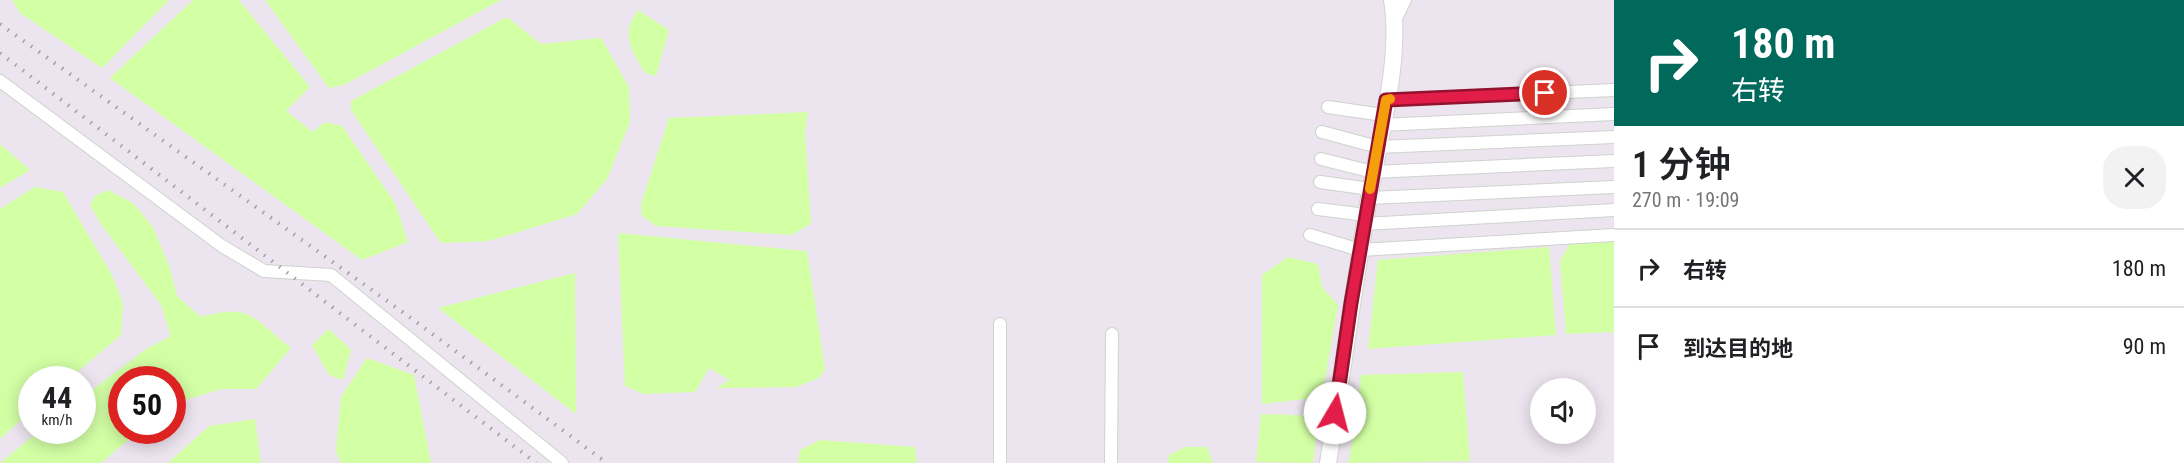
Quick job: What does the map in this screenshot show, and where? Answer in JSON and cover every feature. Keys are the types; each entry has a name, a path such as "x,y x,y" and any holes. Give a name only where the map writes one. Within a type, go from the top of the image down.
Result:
{"main road":[{"path":"1328,463 1383,113 1395,21 1392,0"}],"street":[{"path":"1395,21 1405,0"},
{"path":"0,81 233,253 264,271 331,275 562,463"},
{"path":"1383,113 1614,90"},
{"path":"1328,107 1383,113 1614,114"},
{"path":"1322,132 1378,147 1614,137"},
{"path":"1321,159 1373,172 1614,161"},
{"path":"1320,182 1367,206 1614,210"},
{"path":"1318,209 1614,187"},
{"path":"1310,235 1360,250 1614,235"},
{"path":"1000,324 1000,463"},
{"path":"1111,463 1112,334"}],"shaded area":[{"path":"12,0 169,0 102,68 20,13"},
{"path":"193,0 239,0 310,87 286,111 313,132 325,122 342,126 395,203 408,242 362,260 110,78"},
{"path":"265,0 501,0 344,85 329,88"},
{"path":"638,10 669,30 656,76 645,73 635,57 630,42 630,27"},
{"path":"507,17 541,44 601,38 629,87 630,122 607,179 577,214 489,241 441,243 351,110 351,101"},
{"path":"808,112 805,133 811,224 791,235 656,226 642,216 641,204 669,118"},
{"path":"0,144 30,170 0,188"},
{"path":"35,187 63,192 112,275 123,304 121,335 84,366 18,366 18,423 0,439 0,209"},
{"path":"108,190 133,203 153,227 170,268 177,296 201,317 231,312 250,316 291,348 256,389 221,389 186,400 186,366 124,366 146,349 171,336 161,305 101,224 90,205 95,196"},
{"path":"618,233 807,251 825,369 819,378 796,387 716,388 730,380 709,368 695,392 644,394 625,386"},
{"path":"1614,242 1614,332 1566,334 1560,261 1570,243"},
{"path":"1549,247 1556,335 1368,349 1378,260"},
{"path":"1288,257 1318,264 1322,287 1338,305 1322,397 1262,404 1262,275"},
{"path":"575,273 576,414 438,308"},
{"path":"329,329 351,350 343,380 329,375 312,345"},
{"path":"367,358 414,375 431,463 341,463 336,451 341,397"},
{"path":"1463,372 1470,461 1349,463 1361,375"},
{"path":"108,378 108,444 124,444 101,463 0,463 23,444 96,444 96,387"},
{"path":"1261,414 1319,416 1313,463 1256,462"},
{"path":"255,419 261,463 168,463 209,426"},
{"path":"820,440 915,447 917,463 798,463 800,450"},
{"path":"1185,447 1207,447 1213,463 1168,463 1169,455"}],"railway":[{"path":"0,24 404,313 607,463"},
{"path":"0,53 536,463"}],"slow traffic":[{"path":"1370,189 1386,100 1390,99"}],"route":[{"path":"1335,413 1351,303 1386,100 1545,93"}]}
